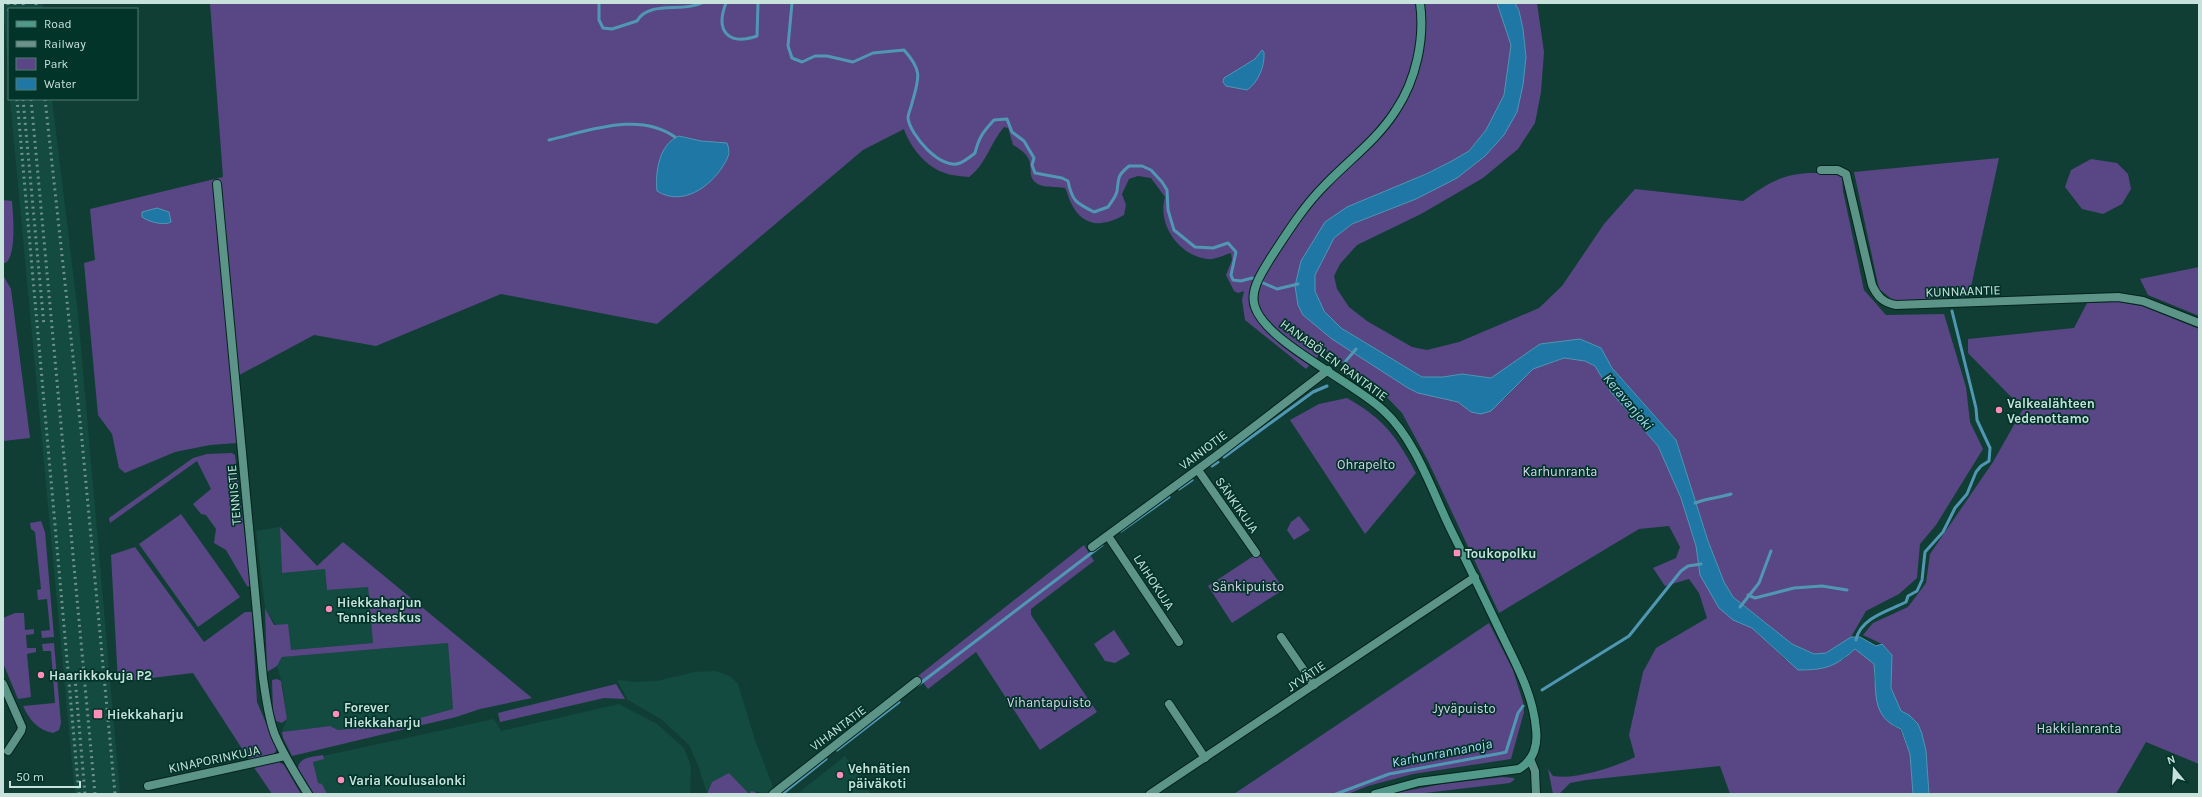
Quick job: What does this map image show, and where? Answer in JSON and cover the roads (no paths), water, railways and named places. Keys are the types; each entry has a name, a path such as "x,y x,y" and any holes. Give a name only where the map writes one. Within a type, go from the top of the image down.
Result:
{"street":[{"name":"HANABÖLEN RANTATIE","path":"1420,3 1421,29 1419,52 1409,84 1398,109 1385,126 1306,206 1263,270 1255,288 1253,297 1255,308 1266,325 1328,370 1360,391 1384,410 1398,425 1421,467 1527,686 1536,729 1536,750 1530,759"},
{"name":"KUNNAANTIE","path":"1821,170 1838,170 1846,174 1872,285 1876,293 1888,304 1896,306 2118,297 2143,301 2199,323"},
{"name":"TENNISTIE","path":"218,184 263,678 274,734 285,756 308,794"},
{"name":"VAINIOTIE","path":"1092,547 1198,470 1328,370"},
{"name":"SÄNKIKUJA","path":"1198,470 1256,553"},
{"name":"LAIHOKUJA","path":"1108,536 1179,642"},
{"name":"JYVÄTIE","path":"1150,794 1475,577"},
{"path":"1281,637 1314,685"},
{"name":"VIHANTATIE","path":"773,794 917,681"},
{"path":"3,684 22,727 8,751"},
{"path":"1169,704 1205,758"},
{"name":"KINAPORINKUJA","path":"148,786 285,756"},
{"path":"1375,794 1419,782 1519,769 1530,759 1536,771 1536,794"}],"water":[{"name":"Keravanjoki","path":"1497,3 1515,3 1519,11 1523,29 1526,57 1523,85 1517,112 1504,135 1485,156 1457,178 1416,199 1352,224 1334,238 1315,275 1315,291 1324,311 1341,328 1422,377 1443,377 1462,374 1491,378 1540,344 1580,339 1601,348 1612,368 1676,440 1708,541 1724,582 1733,597 1792,644 1814,654 1826,653 1851,637 1860,637 1876,646 1882,644 1892,655 1891,688 1901,711 1909,715 1918,724 1922,734 1926,751 1929,794 1913,794 1910,754 1901,729 1891,724 1880,710 1877,702 1874,664 1855,649 1835,664 1823,668 1798,670 1752,628 1733,620 1719,608 1700,575 1696,546 1681,498 1658,446 1611,392 1595,366 1585,361 1564,358 1533,369 1491,411 1481,414 1471,412 1458,402 1418,393 1408,388 1332,339 1303,315 1298,305 1295,286 1301,261 1325,222 1347,207 1426,174 1450,162 1469,151 1486,130 1504,95 1511,45"},
{"path":"1262,50 1264,52 1264,57 1262,68 1258,78 1251,87 1247,90 1226,86 1223,82 1224,78 1255,59"},
{"path":"679,136 701,141 727,143 729,153 723,166 711,181 694,192 685,196 676,197 657,191 657,176 660,159 663,152 672,140"},
{"path":"157,208 169,212 171,222 164,224 156,223 142,217 142,212"}],"waterway":[{"path":"599,3 599,20 603,28 612,29 637,21 642,15 649,11 694,6 702,3"},
{"path":"726,3 722,21 723,28 726,34 738,39 747,39 757,36 758,3"},
{"path":"792,3 788,46 792,58 802,62 815,56 827,56 853,62 873,53 904,50 917,69 918,75 918,81 908,116 910,125 920,142 936,157 944,162 952,164 960,163 966,160 975,153 982,135 994,120 1007,119 1012,132 1024,141 1034,158 1032,165 1035,173 1062,178 1068,181 1071,193 1079,204 1094,212 1108,207 1116,195 1119,177 1122,172 1129,166 1142,166 1151,170 1167,190 1168,210 1174,230 1195,247 1213,248 1228,243 1236,252 1231,275 1233,280 1241,281 1252,278 1277,289 1298,284"},
{"path":"549,140 597,128 630,124 646,125 661,129 675,137"},
{"path":"1856,640 1863,626 1869,621 1883,612 1906,602 1908,596 1917,591 1922,580 1925,552 1943,532 1955,508 1967,494 1976,472 1981,466 1989,461 1990,448 1977,420 1976,408 1952,311"},
{"path":"1345,362 1356,349"},
{"path":"1224,457 1313,392 1327,386"},
{"path":"1212,466 1218,462"},
{"path":"1179,489 1192,480"},
{"path":"1695,503 1731,494"},
{"path":"1121,531 1169,497"},
{"path":"918,685 1102,545"},
{"path":"1740,607 1759,583 1771,551"},
{"name":"Karhunrannanoja","path":"1542,690 1629,636 1681,571 1688,566 1701,564"},
{"path":"1748,595 1755,598 1794,588 1822,586 1847,590"},
{"path":"837,750 899,702"},
{"name":"Karhunrannanoja","path":"1336,794 1389,774 1506,752 1518,713 1523,706"},
{"path":"782,794 826,759"}],"railway":[{"path":"8,3 9,8"},
{"path":"15,3 15,8"},
{"path":"23,3 24,8"},
{"path":"36,3 37,8"},
{"path":"17,100 79,794"},
{"path":"23,100 44,326"},
{"path":"31,100 95,794"},
{"path":"45,100 81,430 115,794"},
{"path":"75,678 85,794"}],"place":[{"name":"Valkealähteen Vedenottamo","path":"1999,410"},
{"name":"Toukopolku","path":"1457,553"},
{"name":"Hiekkaharjun Tenniskeskus","path":"329,609"},
{"name":"Haarikkokuja P2","path":"41,675"},
{"name":"Hiekkaharju","path":"98,714"},
{"name":"Forever Hiekkaharju","path":"336,714"},
{"name":"Vehnätien päiväkoti","path":"840,775"},
{"name":"Varia Koulusalonki","path":"341,780"}],"park label":[{"name":"Ohrapelto","path":"1366,464"},
{"name":"Karhunranta","path":"1560,471"},
{"name":"Sänkipuisto","path":"1248,586"},
{"name":"Vihantapuisto","path":"1049,702"},
{"name":"Jyväpuisto","path":"1464,708"},
{"name":"Hakkilanranta","path":"2079,728"}]}
